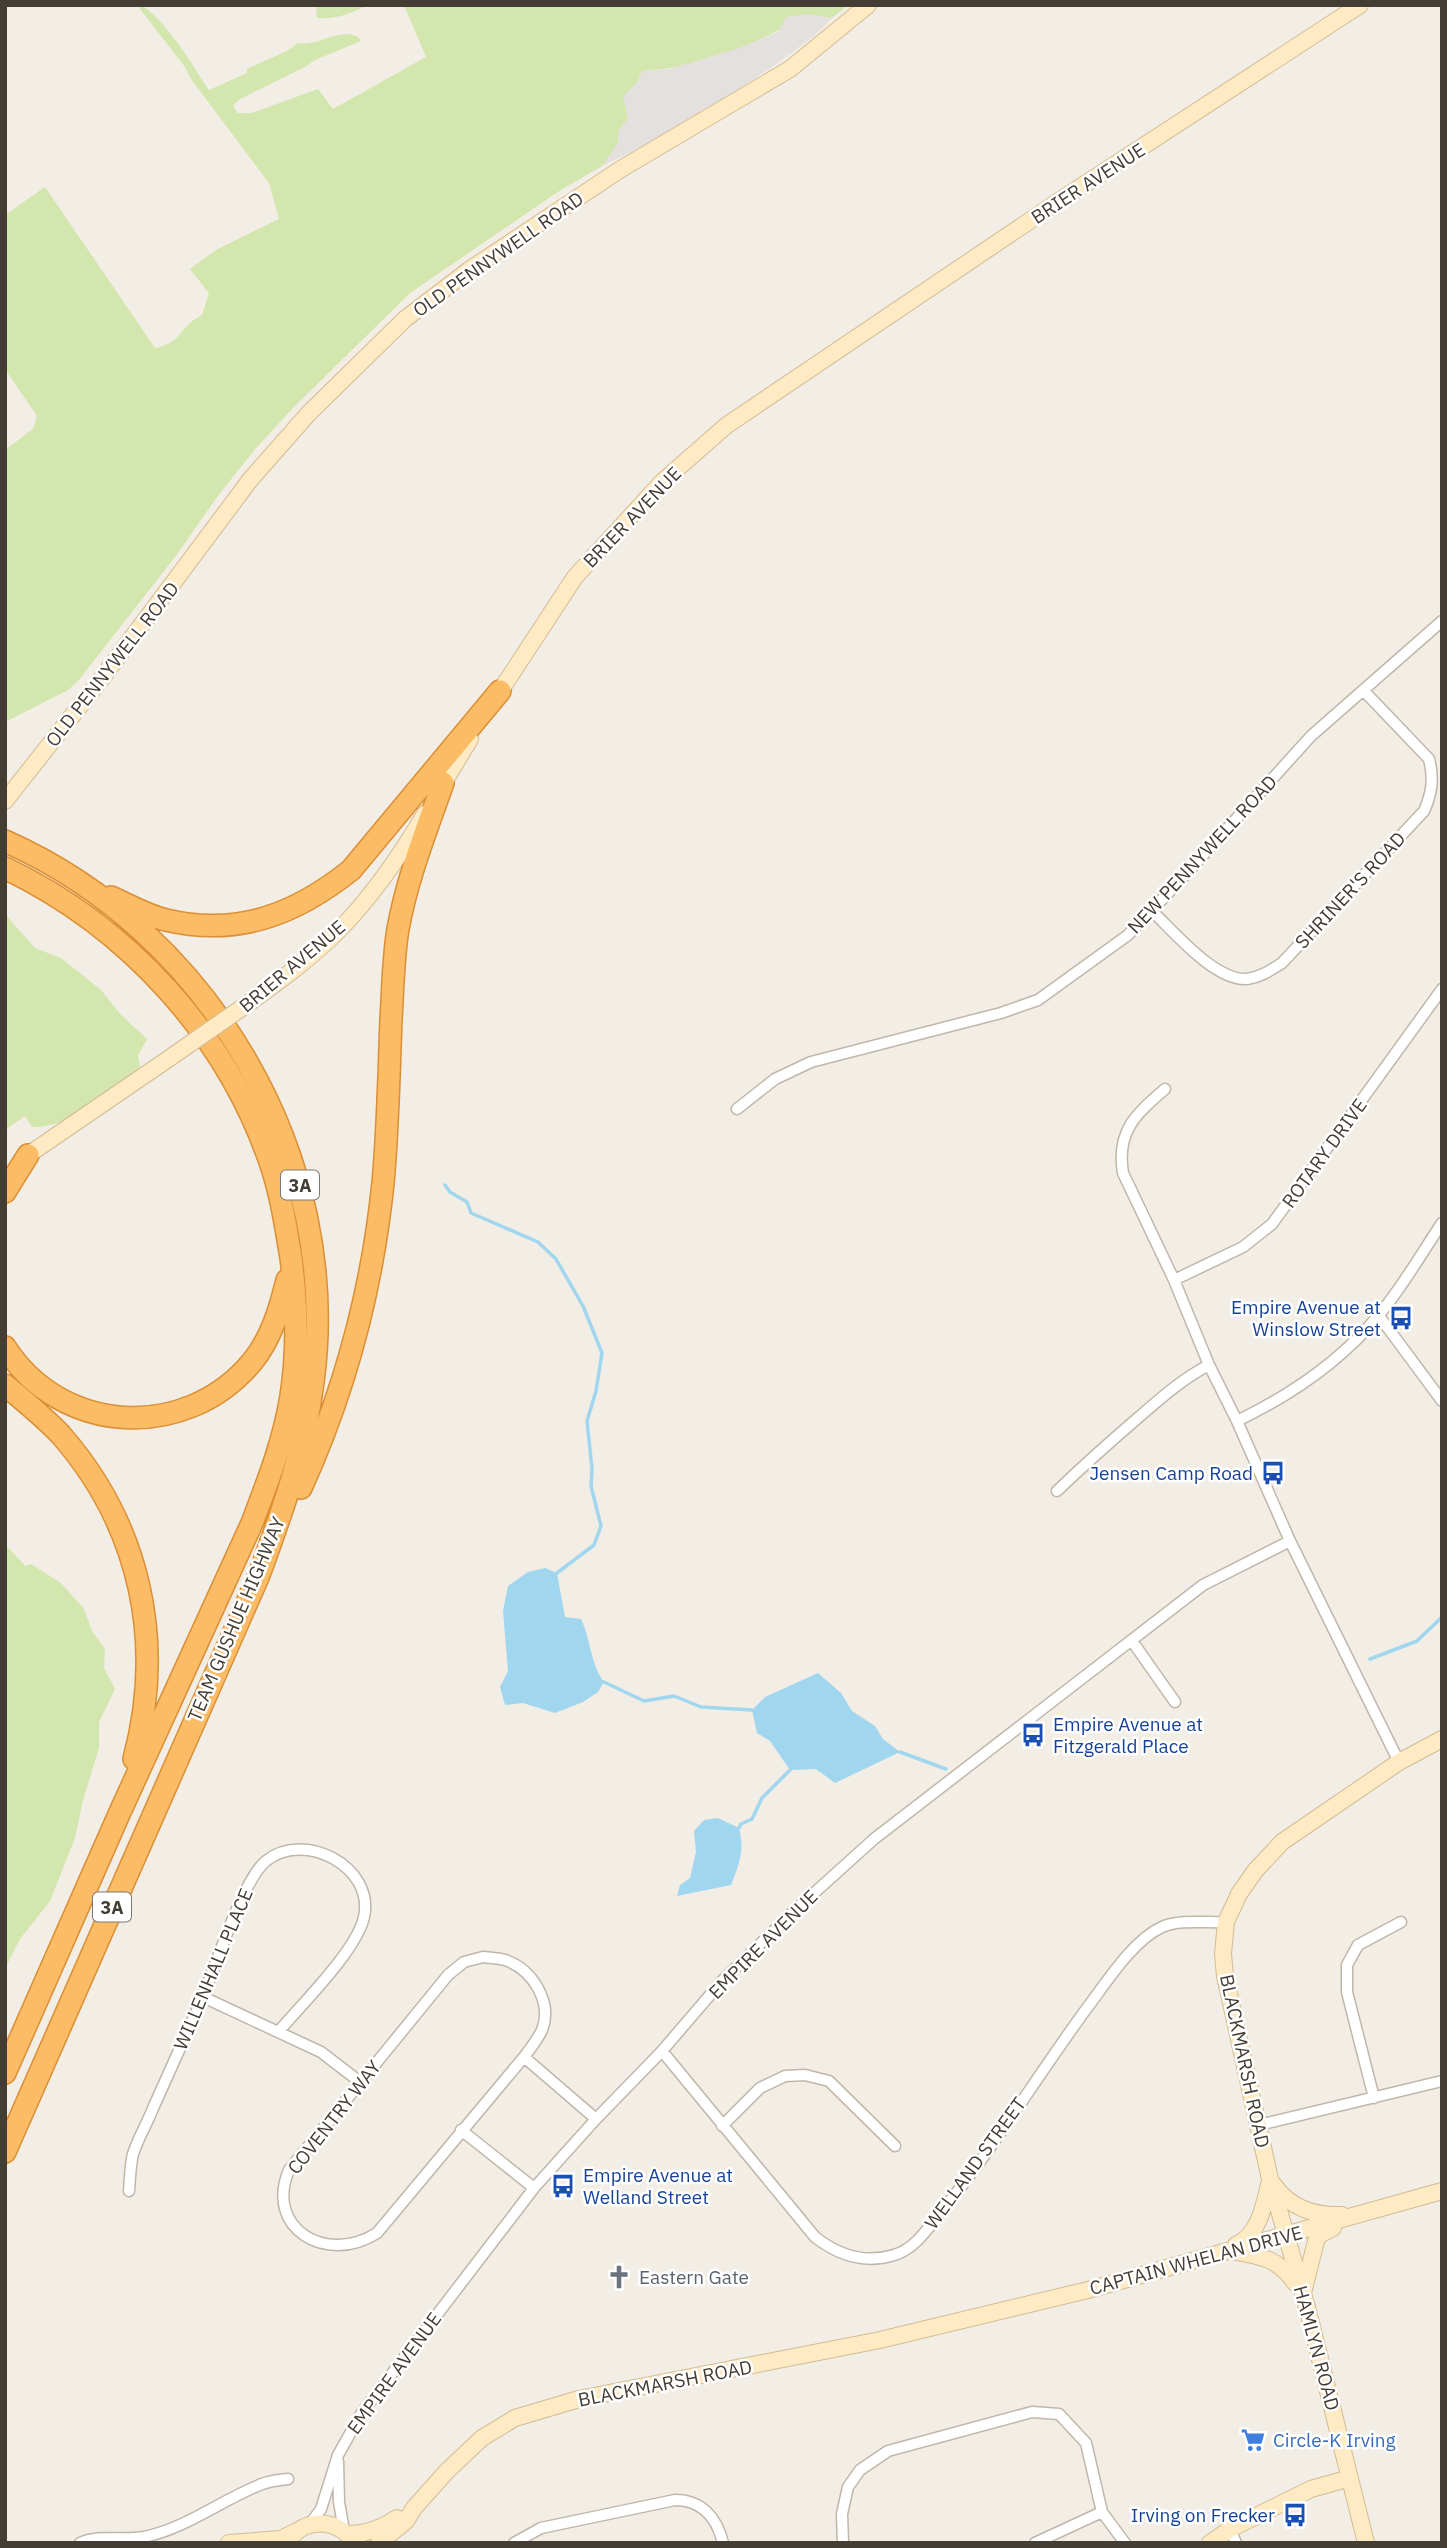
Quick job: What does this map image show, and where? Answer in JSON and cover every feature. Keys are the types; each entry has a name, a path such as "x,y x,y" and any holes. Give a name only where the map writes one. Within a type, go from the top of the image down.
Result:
{"highway":[{"path":"65,874 165,920 216,927 260,921 293,908 323,892 351,870 500,691"},
{"path":"258,1574 281,1532 315,1455 357,1337 374,1255 383,1182 393,972 398,931 407,890 443,783"},
{"name":"TEAM GUSHUE HIGHWAY","path":"5,841 31,852 108,904 158,947 229,1031 252,1068 274,1112 289,1151 309,1224 317,1303 314,1380 307,1420 283,1511 258,1574 5,2152"},
{"name":"TEAM GUSHUE HIGHWAY","path":"5,868 37,883 108,933 183,1006 230,1075 249,1110 271,1165 289,1246 296,1315 291,1395 282,1437 252,1522 5,2073"},
{"path":"5,1175 28,1154"},
{"path":"5,1192 28,1154"},
{"path":"5,1347 16,1363 32,1377 75,1406 99,1415 126,1419 153,1418 177,1413 218,1393 237,1378 258,1353 282,1303 289,1246"},
{"path":"5,1385 41,1415 77,1455 107,1502 133,1560 146,1623 146,1694 140,1735 120,1812"}],"main road":[{"name":"OLD PENNYWELL ROAD","path":"5,801 126,647 250,480 309,413 405,319 469,270 621,169 790,68 869,5"},
{"name":"BRIER AVENUE","path":"28,1154 253,1000 337,932 374,891 402,852 500,691 575,577 662,482 727,425 1001,240 1360,5"},
{"name":"BLACKMARSH ROAD","path":"1286,2236 1270,2179 1225,1976 1223,1954 1226,1923 1239,1894 1255,1871 1282,1842 1399,1762 1442,1739"},
{"path":"1270,2179 1289,2202 1298,2208 1324,2216 1360,2215"},
{"path":"1224,2250 1242,2242 1254,2230 1270,2179"},
{"name":"CAPTAIN WHELAN DRIVE","path":"948,2323 1088,2290 1442,2191"},
{"path":"1398,2203 1410,2209 1442,2201"},
{"path":"1303,2295 1309,2264 1319,2235 1360,2215"},
{"name":"HAMLYN ROAD","path":"1286,2236 1366,2543"},
{"path":"1224,2250 1254,2255 1277,2263 1303,2295"},
{"name":"BLACKMARSH ROAD","path":"379,2543 406,2521 473,2446 499,2427 532,2412 579,2399 792,2358 948,2323"},
{"path":"1210,2543 1233,2536 1311,2489 1350,2478"},
{"name":"BLACKMARSH ROAD","path":"348,2536 374,2530 415,2508"},
{"path":"229,2543 291,2538 310,2525 330,2524 348,2536"}],"street":[{"name":"NEW PENNYWELL ROAD","path":"737,1108 775,1079 811,1062 1001,1013 1038,1000 1128,935 1311,736 1442,621"},
{"path":"1363,690 1429,760 1442,754"},
{"name":"SHRINER'S ROAD","path":"1152,911 1209,964 1224,974 1246,979 1266,974 1282,963 1424,811 1432,786 1429,760"},
{"name":"ROTARY DRIVE","path":"1174,1280 1243,1247 1272,1224 1442,989"},
{"path":"1166,1089 1139,1111 1127,1128 1120,1159 1129,1190 1174,1280 1209,1365 1290,1541 1399,1762"},
{"path":"1237,1421 1287,1395 1348,1349 1379,1316 1442,1223"},
{"path":"1379,1316 1442,1401"},
{"path":"1057,1491 1169,1391 1209,1365"},
{"name":"EMPIRE AVENUE","path":"310,2525 321,2509 338,2455 361,2414 534,2188 662,2051 722,1981 874,1839 1203,1585 1290,1541"},
{"path":"1132,1641 1175,1702"},
{"name":"WILLENHALL PLACE","path":"129,2191 133,2155 203,1997 251,1879 266,1860 282,1851 296,1848 339,1861 351,1871 365,1900 362,1923 338,1962 279,2031"},
{"path":"1374,2098 1347,1992 1347,1965 1357,1945 1401,1922"},
{"name":"WELLAND STREET","path":"662,2051 815,2237 844,2256 870,2259 896,2255 916,2242 953,2197 1067,2035 1133,1950 1160,1927 1171,1924 1226,1923"},
{"name":"COVENTRY WAY","path":"483,1957 504,1960 517,1966 529,1976 544,1999 546,2015 542,2031 524,2057 377,2233 356,2244 339,2247 312,2241 293,2225 284,2198 284,2183 289,2170 448,1975 464,1962 483,1957"},
{"path":"203,1997 321,2052 359,2082"},
{"path":"524,2057 596,2119"},
{"path":"722,2126 760,2088 785,2076 805,2075 830,2081 895,2146"},
{"path":"1259,2125 1442,2081"},
{"path":"461,2130 534,2188"},
{"path":"843,2543 842,2514 848,2487 860,2470 878,2457 888,2451 1032,2412 1059,2414 1086,2443 1102,2512 1125,2543"},
{"name":"EMPIRE AVENUE","path":"338,2455 339,2502 348,2536"},
{"path":"80,2543 89,2539 131,2539 166,2531 263,2483 288,2479"},
{"path":"514,2543 541,2528 682,2500 699,2506 709,2514 717,2524 723,2543"},
{"path":"1035,2543 1102,2512"}],"green space":[{"path":"137,5 145,8 165,27 209,90 247,73 247,69 287,51 298,43 313,43 348,34 357,36 361,41 315,60 240,99 233,106 238,113 252,113 318,89 333,109 426,57 404,5 848,5 832,18 806,14 768,36 706,60 642,71 637,83 624,96 628,119 619,130 618,143 602,166 556,193 410,293 256,448 78,681 68,690 5,722 5,450 33,429 37,416 5,369 5,215 45,187 155,348 171,342 202,315 209,293 190,269 216,250 279,219 269,183"},
{"path":"318,5 367,5 343,15 317,18"},
{"path":"5,914 35,948 61,958 101,990 121,1015 147,1039 138,1055 140,1067 117,1088 91,1108 63,1122 48,1126 32,1127 25,1116 5,1130"},
{"path":"5,1544 25,1566 31,1564 61,1583 84,1609 92,1631 105,1649 104,1668 115,1689 99,1722 99,1748 75,1838 50,1901 20,1939 5,1969"}],"shaded area":[{"path":"806,14 832,18 815,35 739,89 643,146 602,166 618,143 619,130 628,119 623,96 637,83 642,71 670,69 742,47 778,32 786,17"}],"water":[{"path":"545,1568 557,1573 565,1617 581,1619 596,1667 604,1682 598,1692 583,1702 555,1713 523,1703 505,1705 500,1687 508,1671 503,1611 508,1586 528,1572"},
{"path":"818,1673 841,1693 852,1711 875,1726 883,1739 900,1752 835,1783 816,1769 790,1770 770,1741 757,1733 752,1710 765,1697"},
{"path":"718,1818 739,1828 741,1836 740,1857 731,1885 677,1896 680,1885 690,1878 696,1852 694,1831 704,1820"}],"waterway":[{"path":"445,1185 450,1192 467,1202 471,1213 538,1242 556,1259 583,1306 602,1353 596,1391 587,1421 591,1486 601,1526 594,1545 557,1573"},
{"path":"1370,1659 1417,1641 1442,1617"},
{"path":"604,1682 644,1701 674,1696 701,1707 752,1710"},
{"path":"900,1752 946,1769"},
{"path":"739,1828 741,1824 752,1819 762,1798 790,1770"}],"place":[{"name":"Empire Avenue at Winslow Street","path":"1401,1318"},
{"name":"Jensen Camp Road","path":"1273,1473"},
{"name":"Empire Avenue at Fitzgerald Place","path":"1033,1735"},
{"name":"Empire Avenue at Welland Street","path":"563,2186"},
{"name":"Eastern Gate","path":"619,2277"},
{"name":"Circle-K Irving","path":"1253,2440"},
{"name":"Irving on Frecker","path":"1295,2515"}]}
